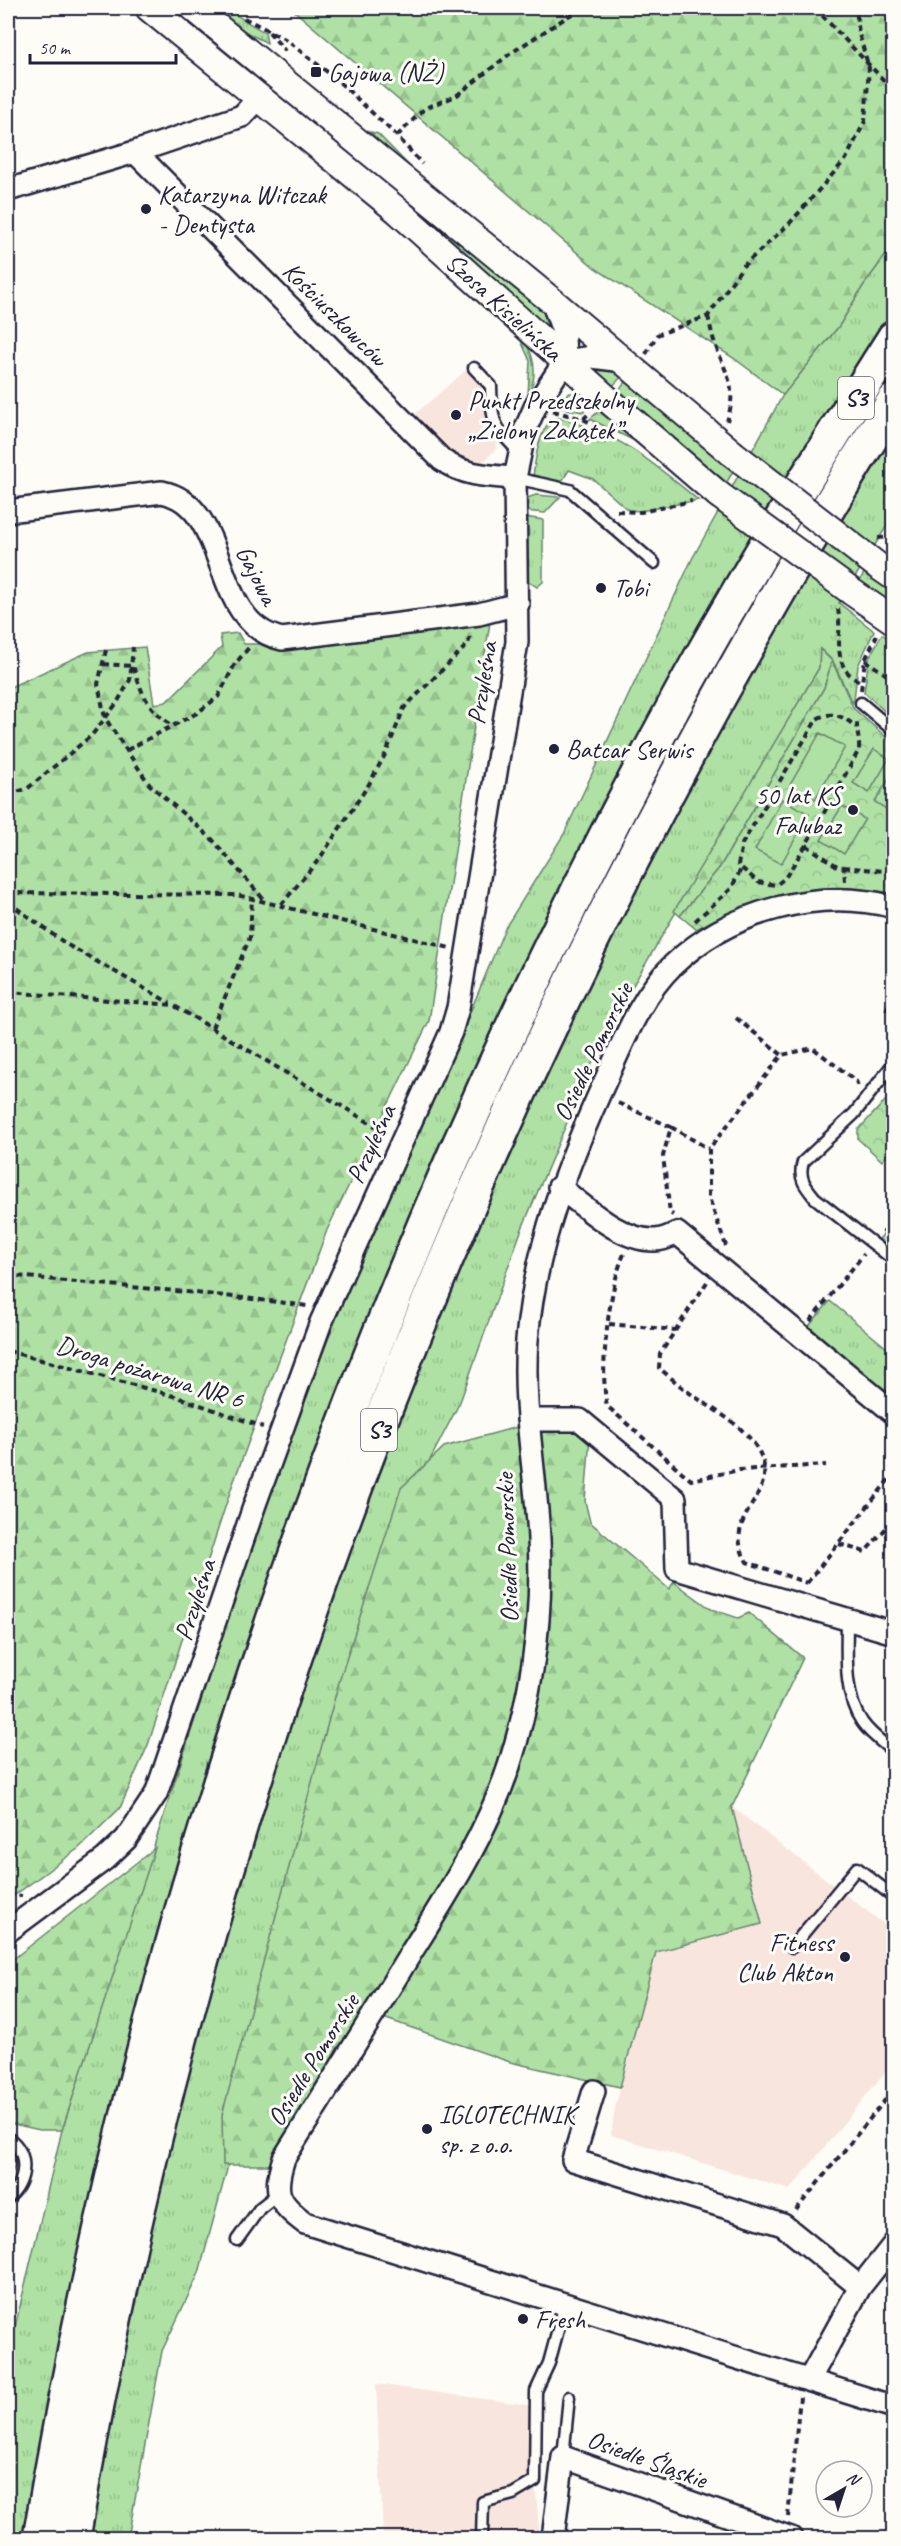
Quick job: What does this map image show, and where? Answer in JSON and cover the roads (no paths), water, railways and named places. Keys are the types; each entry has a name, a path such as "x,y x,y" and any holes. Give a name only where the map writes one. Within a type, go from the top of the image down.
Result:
{"highway":[{"name":"S3","path":"39,2538 81,2316 120,2144 165,1969 219,1781 340,1431 402,1273 459,1142 591,866 679,696 752,569 894,338"},
{"name":"S3","path":"74,2538 114,2321 153,2150 198,1977 249,1802 301,1641 374,1442 492,1153 620,882 720,694 789,574 894,401"}],"street":[{"name":"Szosa Kisielińska","path":"149,8 398,211 565,361 711,497 886,627"},
{"name":"Szosa Kisielińska","path":"194,8 552,301 633,360 732,453 886,571"},
{"path":"8,190 135,152 242,116 259,98"},
{"name":"Kościuszkowców","path":"135,152 442,460 456,470 476,475 515,478"},
{"path":"552,301 564,334 565,361 592,357 633,360"},
{"name":"Przyleśna","path":"8,1931 105,1859 126,1839 156,1794 321,1322 401,1141 440,1061 458,1008 517,642 515,478 519,452 536,405 565,361"},
{"name":"Gajowa","path":"8,511 162,492 183,500 197,513 241,611 258,631 282,639 479,614 518,604"},
{"name":"Osiedle Pomorskie","path":"279,2193 276,2182 284,2158 456,1881 485,1826 508,1766 525,1704 536,1648 540,1591 539,1539 528,1420 527,1343 534,1287 544,1237 559,1187 638,1012 671,967 699,945 743,921 778,908 817,901 846,899 894,907"},
{"path":"559,1187 632,1237 656,1240 678,1233 724,1261 894,1413"},
{"path":"528,1420 580,1420 675,1499 676,1569 894,1633"},
{"path":"594,2091 573,2160 783,2225 860,2287"},
{"path":"279,2193 283,2207 305,2223 894,2407"},
{"path":"800,2377 860,2287 894,2244"},
{"name":"Osiedle Śląskie","path":"553,2538 562,2457 788,2537"}],"lane":[{"path":"474,368 491,386 492,416 496,427 519,452"},
{"path":"515,478 570,490 654,563"},
{"path":"861,703 894,731"},
{"path":"894,1063 863,1103 803,1162 800,1173 805,1186 815,1198 894,1260"},
{"path":"847,1620 847,1653 852,1700 862,1722 894,1752"},
{"path":"792,1947 857,1868 894,1896"},
{"path":"8,2138 22,2154 24,2165 22,2180 8,2198"},
{"path":"237,2240 260,2208 279,2193"},
{"path":"482,2538 483,2502 513,2494 535,2481 536,2391 549,2363 565,2304"},
{"path":"562,2457 569,2397"}],"place":[{"name":"Gajowa (NŻ)","path":"316,72"},
{"name":"Katarzyna Witczak - Dentysta","path":"146,209"},
{"name":"Punkt Przedszkolny „Zielony Zakątek”","path":"456,415"},
{"name":"Tobi","path":"601,588"},
{"name":"Batcar Serwis","path":"554,749"},
{"name":"50 lat KS Falubaz","path":"853,810"},
{"name":"Fitness Club Akton","path":"845,1957"},
{"name":"IGLOTECHNIK sp. z o.o.","path":"427,2129"},
{"name":"Fresh","path":"523,2319"}]}
